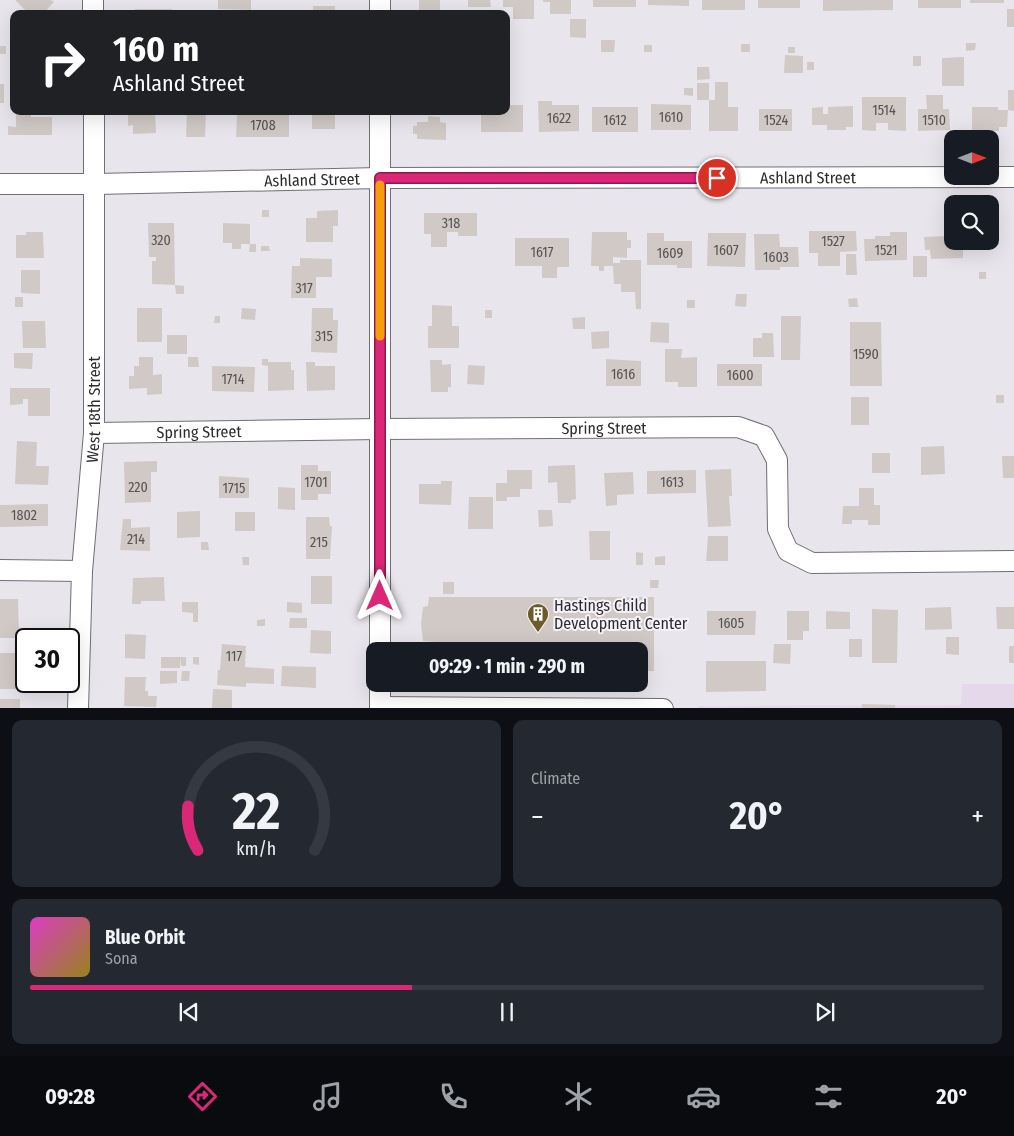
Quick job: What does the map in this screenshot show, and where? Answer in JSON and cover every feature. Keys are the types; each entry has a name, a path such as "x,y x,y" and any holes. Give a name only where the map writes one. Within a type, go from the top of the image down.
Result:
{"street":[{"name":"West 18th Street","path":"78,708 82,571 94,433 94,115"},
{"path":"380,115 380,642"},
{"name":"Ashland Street","path":"0,184 380,178 1014,177"},
{"name":"Spring Street","path":"94,433 380,428 738,427 764,436 777,460 778,529 788,551 812,563 1014,561"},
{"path":"0,570 82,571"},
{"path":"380,692 380,708 663,708"}],"shaded area":[{"path":"962,684 1014,684 1014,708 698,708 698,706 961,705"}],"building":[{"path":"51,0 54,2 47,10 25,10 16,1"},
{"path":"218,0 251,0 251,10 218,9"},
{"path":"419,0 440,0 440,10 419,10"},
{"path":"468,0 490,0 491,7 468,7"},
{"path":"503,0 534,0 534,19 513,19 513,7 503,7"},
{"path":"543,0 571,0 571,14 550,14 550,2 543,2"},
{"path":"593,0 636,0 636,7 593,7"},
{"path":"648,0 689,0 689,6 648,5"},
{"path":"702,0 745,0 745,10 702,10"},
{"path":"758,0 800,0 800,8 758,8"},
{"path":"823,0 893,0 893,10 823,11"},
{"path":"918,0 961,0 961,8 918,8"},
{"path":"970,0 1004,0 1004,3 970,3"},
{"path":"313,6 335,6 335,10 313,10"},
{"path":"135,9 172,9 172,10"},
{"path":"1007,9 1014,9 1014,27 1007,27"},
{"path":"570,19 586,19 586,38 570,37"},
{"path":"601,40 615,40 614,52 601,52"},
{"path":"966,43 976,43 975,50 966,51"},
{"path":"741,44 750,44 750,52 741,52"},
{"path":"644,45 652,45 652,52 644,52"},
{"path":"0,46 6,46 6,54 0,54"},
{"path":"788,47 795,47 795,53 788,53"},
{"path":"785,55 803,56 803,73 784,73"},
{"path":"913,56 921,56 921,66 913,66"},
{"path":"964,57 964,86 942,86 942,58"},
{"path":"807,62 814,62 814,70 807,70"},
{"path":"697,67 709,67 710,79 697,80"},
{"path":"715,82 728,82 728,107 738,107 738,131 709,131 709,100 715,100"},
{"path":"697,83 709,83 709,100 697,100"},
{"path":"0,84 4,84 4,103 0,103"},
{"path":"684,88 693,88 693,96 684,95"},
{"path":"1008,90 1014,90 1014,111 1008,110"},
{"path":"926,95 943,95 943,109 949,109 950,130 918,131 918,109 927,109"},
{"path":"862,97 906,97 906,131 888,130 888,123 876,123 876,131 862,130"},
{"path":"538,101 552,101 552,105 579,105 579,131 539,132"},
{"path":"651,104 691,105 691,130 651,130"},
{"path":"510,105 523,105 523,132 481,132 481,115 510,115"},
{"path":"853,106 853,127 846,127 846,130 827,130 827,125 812,125 812,108 823,107 823,114 828,114 828,107"},
{"path":"592,107 638,107 638,132 592,132"},
{"path":"972,107 998,107 998,110 1008,110 1007,127 999,127 999,130 972,130"},
{"path":"759,109 792,109 792,131 759,131"},
{"path":"16,115 52,117 52,135 8,135 8,126 16,127"},
{"path":"128,115 155,115 156,133 133,134 133,125 128,126"},
{"path":"187,115 206,115 205,137 186,137"},
{"path":"237,115 289,115 289,137 236,137"},
{"path":"312,115 335,115 335,129 312,129"},
{"path":"428,116 440,117 440,122 446,123 446,140 417,139 417,134 413,134 413,126 417,126 417,122 428,122"},
{"path":"262,210 269,210 269,217 262,217"},
{"path":"338,210 338,226 333,226 333,242 306,242 306,218 317,218 317,211"},
{"path":"424,213 477,213 477,236 458,236 458,232 447,232 447,247 431,247 431,234 424,234"},
{"path":"148,223 174,223 175,285 152,284 152,261 156,261 156,257 149,257"},
{"path":"223,223 250,224 250,244 241,244 241,249 232,249 232,243 223,243"},
{"path":"809,231 856,231 857,251 840,252 840,266 818,266 818,253 809,253"},
{"path":"26,232 43,232 44,258 16,258 16,235 26,235"},
{"path":"592,232 627,232 627,240 631,240 631,248 627,248 627,258 613,257 613,263 620,263 620,260 641,260 641,309 636,309 635,292 621,292 621,284 614,284 613,266 604,266 604,271 599,271 599,266 591,266"},
{"path":"890,232 907,232 907,260 865,261 864,239 875,239 875,236 890,236"},
{"path":"647,233 664,233 664,241 692,241 692,268 677,268 677,265 647,265"},
{"path":"708,233 746,233 745,267 707,266"},
{"path":"754,234 779,234 780,247 798,247 799,267 780,267 780,270 755,270"},
{"path":"944,236 944,250 963,250 963,258 931,259 930,250 925,250 924,237"},
{"path":"515,238 569,238 569,267 557,267 557,278 542,278 542,266 515,266"},
{"path":"250,244 256,244 256,252 249,252"},
{"path":"261,246 269,246 270,251 261,251"},
{"path":"846,254 856,254 857,275 846,275"},
{"path":"913,256 927,256 927,277 913,277"},
{"path":"300,258 332,259 332,277 316,277 316,298 291,298 292,266 300,266"},
{"path":"21,270 40,270 40,294 21,293"},
{"path":"979,272 986,272 986,279 979,279"},
{"path":"175,285 184,286 184,294 176,294"},
{"path":"736,294 747,294 746,307 735,306"},
{"path":"15,297 23,297 23,307 15,307"},
{"path":"857,298 858,307 849,307 848,299"},
{"path":"687,300 695,300 695,308 687,308"},
{"path":"432,305 452,306 452,326 459,326 459,348 428,348 428,326 432,326"},
{"path":"137,308 162,308 162,342 137,342"},
{"path":"242,308 256,309 255,320 241,319"},
{"path":"312,308 333,308 333,320 338,320 337,353 311,352"},
{"path":"485,310 492,310 492,318 485,318"},
{"path":"215,316 220,316 220,323 214,323"},
{"path":"781,316 801,316 800,360 781,360"},
{"path":"585,317 585,329 573,329 572,318"},
{"path":"22,321 45,321 46,348 23,348"},
{"path":"651,322 669,323 669,343 650,342"},
{"path":"850,322 881,322 882,386 850,386"},
{"path":"609,331 609,348 592,349 591,332"},
{"path":"762,333 773,333 774,357 753,357 753,338 762,338"},
{"path":"167,335 187,335 187,354 167,354"},
{"path":"665,349 682,349 681,358 697,357 697,387 678,387 678,382 665,382"},
{"path":"14,353 33,353 32,369 14,368"},
{"path":"139,357 153,357 153,375 162,374 162,394 147,395 147,388 129,389 129,376 134,376 134,366 139,366"},
{"path":"188,357 198,357 199,367 188,367"},
{"path":"262,359 268,359 268,362 291,362 291,370 294,370 294,390 268,391 268,366 262,365"},
{"path":"606,359 641,361 641,386 606,386"},
{"path":"430,360 442,360 442,365 451,364 451,387 448,387 448,392 431,392"},
{"path":"306,362 315,362 315,366 335,366 335,390 307,391"},
{"path":"717,364 762,364 762,386 717,386"},
{"path":"468,365 485,366 484,385 467,384"},
{"path":"212,366 255,367 254,392 212,391"},
{"path":"10,388 50,388 50,416 28,416 28,399 23,399 23,404 10,405"},
{"path":"996,395 1004,395 1004,403 996,403"},
{"path":"851,397 869,397 869,425 851,425"},
{"path":"17,441 37,442 36,466 49,466 48,485 15,484"},
{"path":"944,446 945,474 921,475 921,447"},
{"path":"872,453 890,453 890,473 872,473"},
{"path":"1002,456 1014,456 1014,478 1003,478"},
{"path":"157,461 157,472 151,472 151,502 125,503 124,462"},
{"path":"301,465 318,465 318,471 331,471 331,494 318,494 318,500 301,500"},
{"path":"575,465 576,499 571,500 571,503 558,503 557,482 548,483 548,466"},
{"path":"731,469 732,496 729,496 731,526 708,527 705,470"},
{"path":"507,470 532,470 532,489 520,489 520,497 507,497 507,501 496,501 496,483 507,483"},
{"path":"696,470 696,493 647,494 647,471"},
{"path":"633,472 634,494 617,495 617,505 606,506 604,473"},
{"path":"219,476 249,478 249,498 219,498"},
{"path":"441,481 452,481 451,505 419,504 419,484 441,484"},
{"path":"278,487 295,488 295,510 278,509"},
{"path":"859,488 874,488 874,505 880,505 880,525 868,525 868,520 852,520 852,524 842,524 843,506 859,506"},
{"path":"469,497 493,497 493,529 468,529"},
{"path":"48,504 48,526 0,527 0,505"},
{"path":"538,510 552,510 553,526 539,527"},
{"path":"200,511 200,537 177,538 177,512"},
{"path":"235,512 255,512 255,531 235,531"},
{"path":"306,517 329,517 330,526 332,526 330,559 306,559"},
{"path":"123,519 131,519 131,528 150,527 150,551 120,550"},
{"path":"589,531 610,531 610,560 590,560"},
{"path":"708,536 728,536 728,561 706,561"},
{"path":"201,542 208,542 209,550 201,550"},
{"path":"636,552 643,553 643,565 636,565"},
{"path":"665,556 665,565 655,565 655,557"},
{"path":"242,557 249,557 249,565 243,565"},
{"path":"311,576 332,576 332,604 311,604"},
{"path":"164,577 165,601 141,601 141,604 132,604 133,578"},
{"path":"650,580 659,580 658,588 650,588"},
{"path":"443,582 454,582 454,594 443,594"},
{"name":"Hastings Child Development Center","path":"429,597 654,597 654,671 648,671 648,642 423,641 421,624 423,607 428,606"},
{"path":"0,599 18,599 19,628 15,628 15,638 0,638"},
{"path":"182,602 198,602 198,622 193,622 193,613 182,612"},
{"path":"287,602 302,603 302,613 287,612"},
{"path":"951,607 952,629 925,630 925,608"},
{"path":"996,607 1014,607 1014,629 997,629"},
{"path":"872,609 898,610 897,663 872,663"},
{"path":"707,611 756,611 755,635 707,635"},
{"path":"787,611 809,611 809,631 803,631 803,640 787,640"},
{"path":"826,611 850,612 850,629 826,629"},
{"path":"290,618 307,618 307,628 289,628"},
{"path":"265,619 265,626 257,626 257,620"},
{"path":"311,630 331,631 331,654 310,653"},
{"path":"125,634 146,635 145,659 125,658"},
{"path":"946,637 959,637 959,655 946,654"},
{"path":"849,639 862,639 862,657 849,657"},
{"path":"222,644 246,646 245,667 274,669 274,684 246,683 246,687 217,685"},
{"path":"774,644 791,644 790,664 773,663"},
{"path":"1009,646 1014,646 1014,663 1009,663"},
{"path":"0,653 15,653 15,689 0,689"},
{"path":"161,657 180,657 180,668 161,668"},
{"path":"180,657 186,657 186,666 181,666"},
{"path":"193,657 199,657 199,665 193,664"},
{"path":"706,661 766,661 766,691 706,692"},
{"path":"282,666 316,667 316,688 281,686"},
{"path":"160,671 177,671 177,683 160,684"},
{"path":"182,671 190,671 189,681 181,681"},
{"path":"125,677 146,677 145,691 148,691 148,696 157,696 156,707 124,706"},
{"path":"213,689 232,690 232,708 212,708"},
{"path":"0,699 20,699 20,708 0,708"},
{"path":"862,704 895,705 895,708 862,708"}],"slow traffic":[{"path":"380,185 380,336"}],"place":[{"name":"Hastings Child Development Center","path":"538,633"}],"route":[{"path":"380,596 380,178 717,178"}]}
